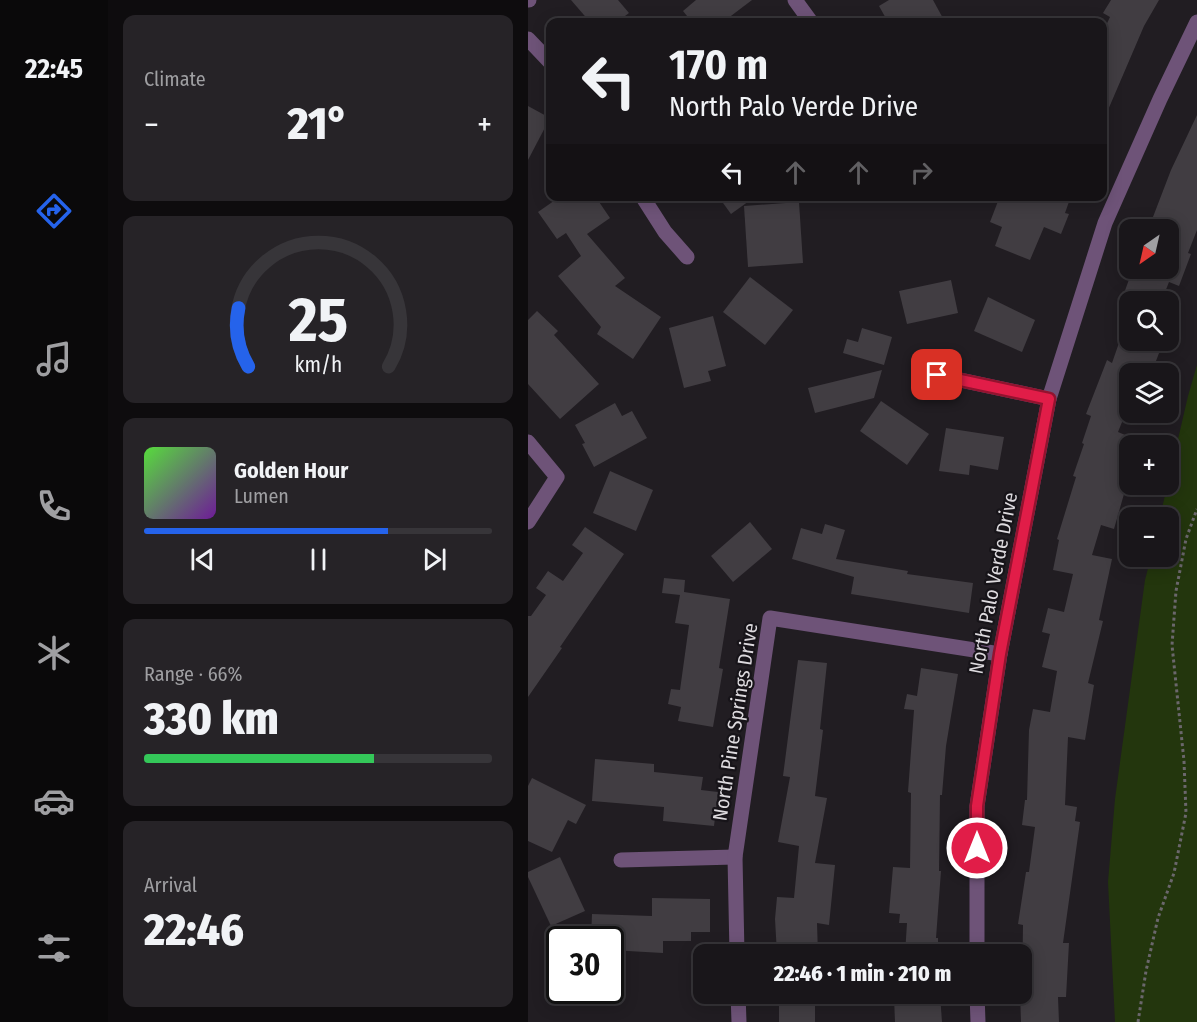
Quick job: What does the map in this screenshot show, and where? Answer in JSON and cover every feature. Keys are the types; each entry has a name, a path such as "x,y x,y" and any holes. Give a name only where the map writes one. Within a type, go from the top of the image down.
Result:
{"street":[{"path":"795,0 808,18"},
{"name":"North Palo Verde Drive","path":"977,944 977,806 1000,654 1049,399 1105,224 1197,22"},
{"path":"528,39 546,58"},
{"path":"645,201 665,232 687,257"},
{"path":"937,375 1049,399"},
{"path":"528,442 557,477 528,522"},
{"name":"North Pine Springs Drive","path":"737,944 735,857 770,618 1000,654"},
{"path":"621,860 735,857"},
{"path":"738,1004 739,1022"},
{"path":"977,1004 978,1022"}],"path":[{"path":"1138,1022 1158,918 1174,873 1186,813 1184,761 1172,645 1176,591 1186,539 1197,509"}],"green space":[{"path":"1197,365 1197,1022 1115,1022 1108,882 1115,799 1148,567 1179,567 1179,507 1162,507 1165,495 1179,495 1179,435"}],"building":[{"path":"571,0 618,0 629,13 622,18 587,18"},
{"path":"696,0 752,0 728,18 689,18 683,11"},
{"path":"889,0 933,0 943,18 886,18 879,6"},
{"path":"1111,0 1159,0 1144,26 1107,112 1107,23 1110,17 1103,13"},
{"path":"528,106 546,116 546,126 528,160"},
{"path":"1197,115 1197,230 1179,286 1169,282 1165,291 1125,291 1129,279 1179,279 1179,219 1152,219 1171,170"},
{"path":"554,201 598,201 610,218 587,234 625,278 615,286 661,317 633,359 597,334 601,327 558,276 581,256 566,233 557,239 538,212"},
{"path":"722,201 749,201 731,214"},
{"path":"998,201 1069,201 1065,213 1069,214 1061,234 1044,227 1030,260 995,246 1002,227 990,222"},
{"path":"799,202 803,263 748,267 744,206"},
{"path":"750,277 793,310 765,345 723,312"},
{"path":"951,280 958,313 907,324 899,291"},
{"path":"988,297 1035,320 1022,352 974,331"},
{"path":"537,311 558,331 554,335 599,384 560,419 528,384 528,320"},
{"path":"713,316 726,366 708,371 711,381 684,388 669,328"},
{"path":"862,328 892,337 884,365 843,353 847,339 858,342"},
{"path":"1119,343 1119,351 1160,351 1155,363 1119,363 1119,423 1122,423 1118,432 1125,435 1119,435 1119,495 1124,495 1114,529 1101,525 1092,555 1112,559 1099,620 1103,621 1088,683 1094,685 1085,740 1068,737 1065,805 1077,807 1075,821 1080,822 1063,943 1069,943 1066,997 1058,997 1059,1022 1021,1022 1020,1004 1032,1004 1032,944 1023,944 1023,925 1018,924 1026,872 1029,872 1035,827 1022,825 1025,800 1027,800 1029,730 1033,709 1050,712 1057,671 1042,667 1050,634 1042,632 1048,608 1064,612 1073,574 1053,570 1059,540 1057,539 1091,416 1086,414 1107,360 1112,363"},
{"path":"882,370 874,398 815,413 808,388"},
{"path":"881,401 929,434 907,465 860,431"},
{"path":"615,403 622,416 632,411 647,438 594,467 575,425"},
{"path":"946,428 1004,437 998,470 970,465 969,475 939,471"},
{"path":"610,471 653,490 636,531 593,513"},
{"path":"750,522 772,549 733,582 711,556"},
{"path":"825,524 845,530 836,559 908,571 907,574 973,583 969,613 851,594 854,577 792,559 801,528 822,534"},
{"path":"585,527 624,554 528,697 528,616 531,616 546,595 536,588 548,571 563,581 583,553 572,545"},
{"path":"664,578 685,580 684,592 730,599 719,668 723,669 713,727 678,721 681,707 668,704 671,689 680,690 689,625 675,623 680,595 662,593"},
{"path":"798,660 827,663 820,729 823,730 815,796 827,798 815,863 835,865 829,925 817,923 818,944 776,944 777,897 794,898 799,846 778,842 790,777 783,776"},
{"path":"921,668 958,674 946,746 942,795 940,795 939,871 941,871 936,938 938,938 938,944 906,944 907,923 899,923 900,914 889,913 893,867 910,868 911,793 908,792 914,710 904,709 907,694 917,696"},
{"path":"595,759 654,764 654,772 703,777 701,790 718,792 714,826 663,821 664,807 592,801"},
{"path":"532,778 586,805 576,824 568,820 552,852 528,841 528,786"},
{"path":"560,857 585,911 551,926 528,877 528,872"},
{"path":"652,898 710,899 710,932 691,932 691,941 663,941 663,953 624,951 624,926 592,926 592,914 652,916"},
{"path":"779,1004 815,1004 815,1022 779,1022"},
{"path":"894,1004 941,1004 942,1022 895,1022"}],"route":[{"path":"937,375 1049,399 1000,654 977,806 977,848"}]}
